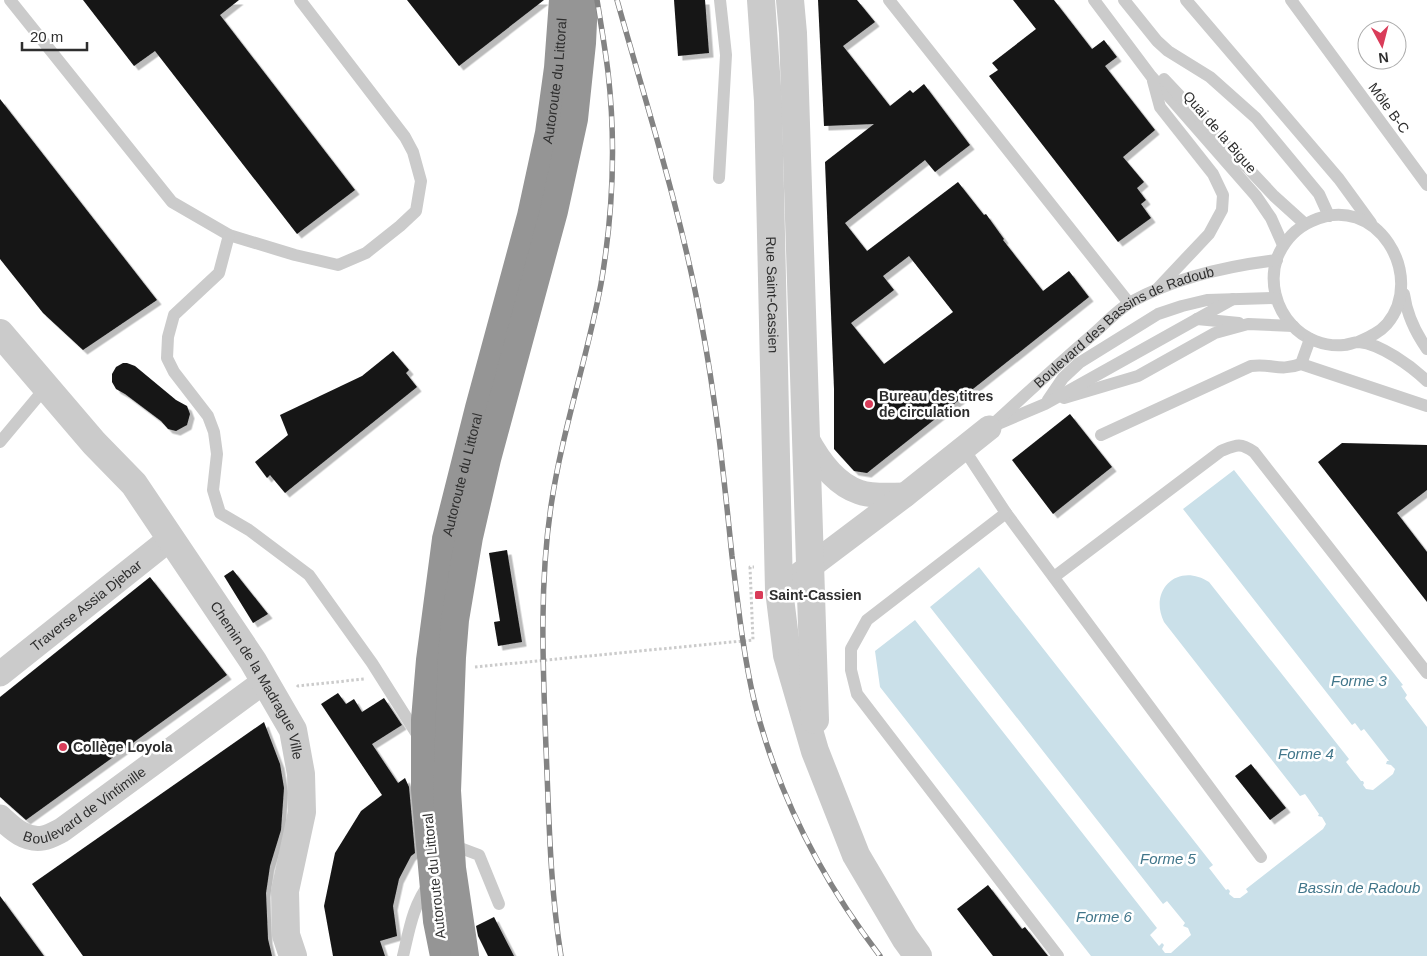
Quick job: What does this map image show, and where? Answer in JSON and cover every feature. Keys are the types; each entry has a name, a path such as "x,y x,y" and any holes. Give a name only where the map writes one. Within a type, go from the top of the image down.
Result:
{"highway":[{"name":"Autoroute du Littoral","path":"444,956 437,921 425,790 425,720 430,660 446,539 531,216 550,132 563,0"},
{"name":"Autoroute du Littoral","path":"465,956 452,868 447,791 455,620 469,537 480,488 554,211 574,120 582,43 584,0"}],"street":[{"name":"Rue Saint-Cassien","path":"761,0 768,101 779,590"},
{"name":"Rue Saint-Cassien","path":"790,0 794,42 811,568"},
{"name":"Chemin de la Madrague Ville","path":"0,334 94,443 134,484 253,661 293,730 301,774 302,812 285,891 286,935 293,956"},
{"name":"Boulevard des Bassins de Radoub","path":"779,590 811,568 905,496 989,428"},
{"path":"806,437 817,458 849,488 869,494 905,496"},
{"name":"Traverse Assia Djebar","path":"0,674 171,538"},
{"path":"811,568 815,679 815,751"},
{"path":"779,590 787,654 815,751 856,855 905,938 918,956"},
{"name":"Boulevard de Vintimille","path":"0,817 17,832 28,838 42,838 62,830 265,681"}],"lane":[{"path":"10,0 172,202 229,235 295,255 338,265 366,253 416,211 421,181 413,152 406,136 300,0"},
{"path":"719,178 726,55 720,0"},
{"path":"889,0 1129,303"},
{"name":"Quai de la Bigue","path":"1094,0 1151,76 1256,196 1271,218 1283,245"},
{"path":"1124,0 1163,46 1210,77 1256,118 1316,189 1329,216"},
{"path":"1186,0 1340,179 1371,223 1387,236 1398,252 1404,271 1404,292 1410,318 1418,337 1427,349"},
{"name":"Môle B-C","path":"1291,0 1427,185"},
{"name":"Quai de la Bigue","path":"1127,42 1164,78 1274,196 1305,224"},
{"path":"1151,76 1160,107 1213,174 1223,195 1222,210 1208,234 1157,289"},
{"path":"1371,223 1343,215 1329,216 1317,218 1293,233 1283,245 1277,260 1274,279 1276,298 1282,313 1293,326 1310,339 1326,344 1342,345 1358,342 1375,335 1388,323 1398,308 1404,292"},
{"path":"229,235 219,273 174,315 168,337 167,358 174,372 208,416 214,432 217,454 212,490 220,513 249,530 309,575 372,662 419,739 453,809 457,832 456,846 449,859 424,890 412,916 403,956"},
{"name":"Boulevard des Bassins de Radoub","path":"989,428 1129,303 1157,289 1185,279 1240,264 1277,260"},
{"name":"Boulevard des Bassins de Radoub","path":"1045,404 1063,378 1079,363 1158,314 1207,300 1276,298"},
{"name":"Boulevard des Bassins de Radoub","path":"989,428 1045,404 1233,299"},
{"name":"Boulevard des Bassins de Radoub","path":"1197,319 1293,326"},
{"name":"Boulevard des Bassins de Radoub","path":"1045,404 1138,376 1215,333 1248,324"},
{"path":"1300,364 1310,339"},
{"path":"1358,342 1406,362 1427,381"},
{"path":"1101,435 1251,366 1268,365 1285,368 1300,364 1427,406"},
{"path":"0,442 46,388"},
{"path":"1054,577 1221,451 1238,445 1246,446 1254,452 1427,674"},
{"path":"964,449 1006,513 1261,857"},
{"path":"1006,513 868,620 851,649 851,670 857,694 1058,956"},
{"path":"456,846 479,855 500,904"}],"path":[{"path":"466,668 753,640 750,568"},
{"path":"298,686 365,679"}],"water":[{"path":"1234,470 1403,685 1401,686 1407,695 1405,698 1427,727 1427,956 1091,956 880,687 875,651 915,620 1157,928 1150,935 1159,946 1162,943 1164,945 1162,949 1165,953 1171,953 1191,935 1188,928 1183,926 1185,923 1167,901 1163,904 930,607 979,567 1213,865 1209,868 1226,890 1230,891 1229,894 1234,898 1240,898 1248,892 1246,889 1323,829 1326,824 1322,817 1318,816 1319,814 1305,794 1300,796 1164,622 1160,610 1160,599 1163,590 1169,582 1177,577 1187,575 1209,582 1349,759 1346,762 1363,781 1366,789 1373,790 1393,774 1395,769 1391,765 1386,764 1389,761 1364,729 1361,731 1355,723 1352,725 1183,509"}],"building":[{"path":"83,0 239,0 220,15 355,190 297,234 155,51 134,66"},
{"path":"407,0 544,0 459,66"},
{"path":"674,0 705,0 709,53 678,56"},
{"path":"818,0 857,0 875,22 843,46 890,106 910,90 913,93 924,84 970,145 935,172 925,160 845,223 867,251 958,182 984,215 986,214 1003,240 1043,291 1069,271 1089,297 867,473 854,471 834,449 834,389 825,162 874,124 824,126","holes":["909,256 953,312 884,364 851,323 894,290 883,276"]},
{"path":"1013,0 1054,0 1092,49 1104,40 1117,57 1105,66 1155,130 1123,157 1144,182 1137,188 1146,200 1141,204 1151,218 1118,242 989,76 998,70 992,63 1036,29"},
{"path":"0,99 157,300 83,350 43,313 0,259"},
{"path":"393,351 409,370 406,373 417,387 285,493 270,475 267,478 255,462 288,435 280,415 362,376"},
{"path":"123,363 135,366 176,400 187,406 190,414 187,425 176,431 168,429 161,421 116,389 112,382 112,374 116,367"},
{"path":"1070,414 1112,467 1053,514 1012,460"},
{"path":"1342,443 1427,445 1427,490 1397,513 1427,552 1427,602 1318,462"},
{"path":"507,550 522,642 498,646 494,622 500,621 489,553"},
{"path":"233,570 268,614 253,623 224,576"},
{"name":"Collège Loyola","path":"150,577 227,675 26,820 0,797 0,697"},
{"path":"338,693 346,704 354,699 362,712 384,698 402,725 372,744 398,783 405,778 409,787 415,853 411,856 399,879 393,906 397,936 380,941 385,956 333,956 324,906 335,853 361,811 382,795 321,704"},
{"path":"264,722 280,764 284,788 281,830 270,866 266,893 268,939 272,956 83,956 32,884"},
{"path":"1251,764 1286,808 1270,820 1235,776"},
{"path":"988,885 1022,929 1025,927 1048,956 993,956 957,909"},
{"path":"0,896 44,956 0,956"},
{"path":"494,917 514,956 488,956 478,936 476,926"}],"railway":[{"path":"561,956 554,904 549,826 543,597 551,506 568,423 601,284 611,205 612,125 608,72 597,0"},
{"path":"617,0 674,200 693,280 715,409 741,628 754,700 775,769 804,834 839,897 880,956"}],"place":[{"name":"Bureau des titres de circulation","path":"869,404"},
{"name":"Saint-Cassien","path":"759,595"},
{"name":"Collège Loyola","path":"63,747"}],"water label":[{"name":"Forme 3","path":"1359,681"},
{"name":"Forme 4","path":"1306,754"},
{"name":"Forme 5","path":"1168,859"},
{"name":"Bassin de Radoub","path":"1359,888"},
{"name":"Forme 6","path":"1104,917"}]}
